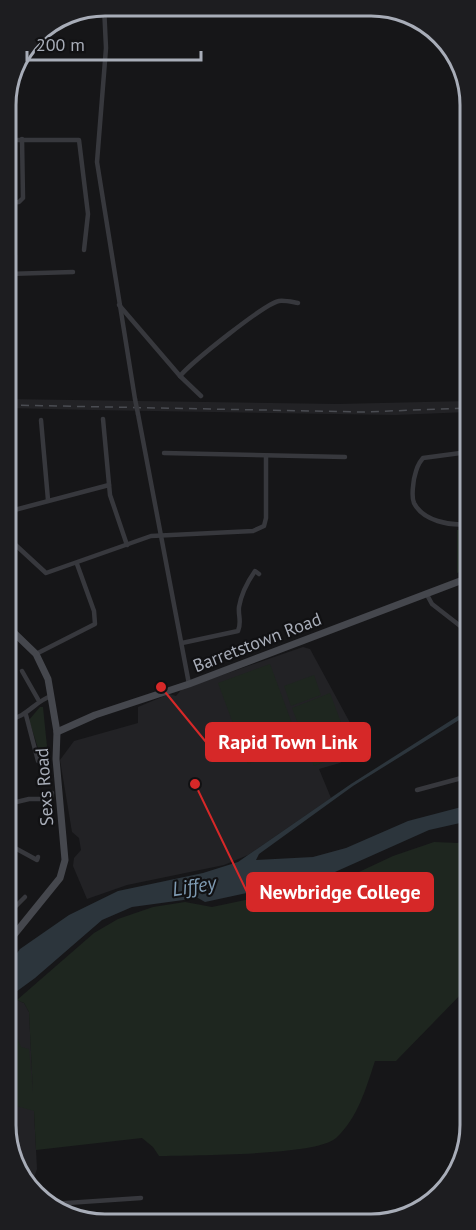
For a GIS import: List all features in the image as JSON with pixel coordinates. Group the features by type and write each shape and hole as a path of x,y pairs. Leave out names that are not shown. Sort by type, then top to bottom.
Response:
{"street":[{"path":"104,16 106,48 97,162 135,399 189,684"},
{"path":"17,139 79,140 88,213 84,250"},
{"path":"17,202 23,198 22,139"},
{"path":"17,274 73,272"},
{"path":"180,375 208,348 277,301 298,303"},
{"path":"119,304 201,396"},
{"path":"104,419 109,485 114,512 127,544"},
{"path":"41,420 48,500"},
{"path":"164,453 345,457"},
{"path":"460,453 423,458 417,467 412,492 417,506 436,520 460,525"},
{"path":"17,546 43,572 53,572 127,544 162,534 253,531 264,526 266,456"},
{"path":"17,509 109,485"},
{"path":"36,654 95,624 94,611 77,564"},
{"path":"182,643 238,631 241,623 238,609 243,595 255,571 259,574"},
{"name":"Barretstown Road","path":"57,732 95,715 189,684 460,581"},
{"path":"426,593 432,604 459,625"},
{"name":"Sexs Road","path":"16,635 36,654 48,679 57,732 56,759 65,860 60,878 16,931"},
{"path":"22,671 39,701"},
{"path":"16,718 26,715 39,701 51,696"},
{"path":"26,715 38,761"},
{"path":"417,790 459,779"},
{"path":"16,802 29,799 50,802 52,793"},
{"path":"16,847 26,855 37,860 38,857"},
{"path":"16,907 23,901"},
{"path":"64,1203 141,1198"}],"shaded area":[{"path":"17,399 338,404 460,401 460,412 395,415 17,408"},
{"path":"457,530 460,530 460,572 457,573"},
{"path":"303,647 310,649 361,743 361,749 340,763 319,769 331,798 248,855 224,865 127,885 87,899 73,866 74,858 81,850 79,838 72,832 60,760 74,741 138,723 138,707 169,694 176,696 182,689"},
{"path":"270,664 300,745 248,764 218,683"},
{"path":"314,675 321,695 291,706 284,686"},
{"path":"330,693 352,752 314,766 292,708"},
{"path":"40,707 43,707 49,766 44,767 29,720"},
{"path":"434,842 458,843 459,996 396,1061 375,1061 356,1112 336,1138 324,1144 305,1148 224,1155 159,1156 153,1147 142,1138 36,1150 34,1111 16,1106 16,1035 21,1047 29,1049 33,1094 29,1012 24,1003 17,1000 94,933 118,919 153,907 185,902 212,907 344,879 393,856"},
{"path":"16,1001 24,1003 29,1012 37,1169 34,1178 23,1159 17,1136"}],"water":[{"name":"Liffey","path":"459,715 459,720 353,786 259,854 256,860 313,857 346,848 408,821 459,808 459,823 429,830 326,876 205,902 198,898 132,907 102,920 16,992 16,954 20,949 69,915 118,891 203,873 238,862 351,784"}],"railway":[{"path":"17,405 363,412 460,408"}],"place":[{"name":"Rapid Town Link","path":"161,687"},
{"name":"Newbridge College","path":"195,784"}]}
